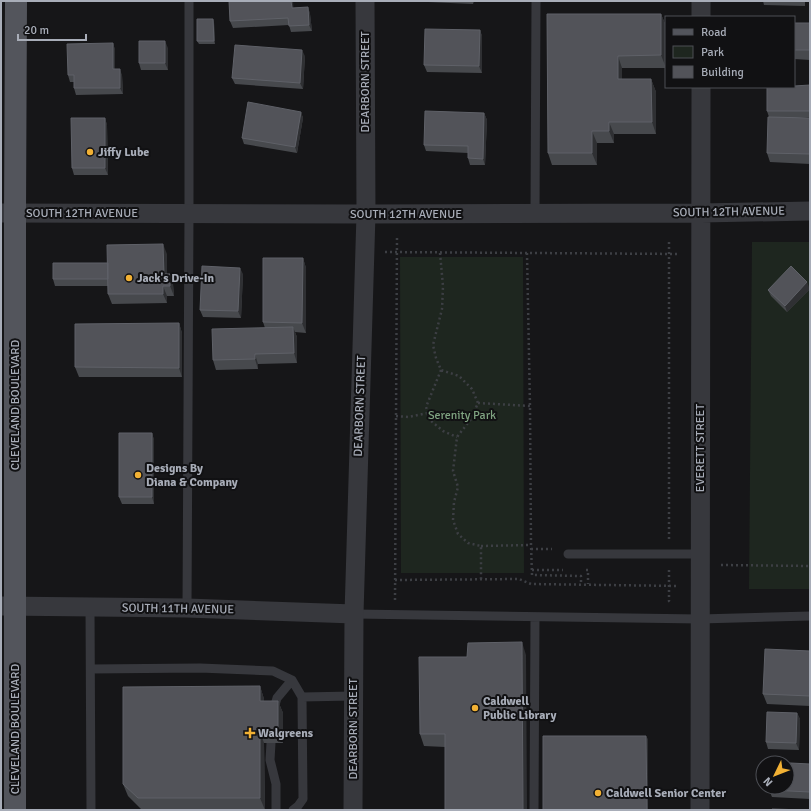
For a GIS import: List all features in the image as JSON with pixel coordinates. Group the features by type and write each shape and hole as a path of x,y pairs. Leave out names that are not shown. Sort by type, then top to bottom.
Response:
{"main road":[{"name":"CLEVELAND BOULEVARD","path":"15,810 8,606 11,440 8,213 16,1"}],"street":[{"name":"DEARBORN STREET","path":"352,810 354,614 366,214 365,1"},
{"path":"701,1 701,16"},
{"name":"EVERETT STREET","path":"700,810 701,88"},
{"name":"SOUTH 12TH AVENUE","path":"8,213 366,214 810,211"},
{"name":"SOUTH 11TH AVENUE","path":"8,606 187,608 354,614"}],"lane":[{"path":"187,608 189,1"},
{"path":"535,213 536,1"},
{"path":"568,554 669,554 700,559"},
{"path":"90,607 91,810"},
{"path":"354,614 700,619 810,616"},
{"path":"534,810 535,617"},
{"path":"91,669 200,668 273,671 292,680 302,697 303,799 293,810"},
{"path":"272,713 277,698 292,680"},
{"path":"302,697 353,696"},
{"path":"271,743 270,760 276,784 276,810"}],"path":[{"path":"395,614 397,238"},
{"path":"670,240 669,601 674,604 674,618"},
{"path":"384,252 685,254"},
{"path":"440,253 443,286 442,309 433,345 441,370 426,406 431,420 443,431 457,437"},
{"path":"527,253 532,575 581,576 580,585"},
{"path":"441,370 459,376 472,389 478,403 471,419 457,437 453,471 458,487 454,502 453,520 458,534 468,543 481,546 553,549"},
{"path":"478,403 530,406"},
{"path":"396,416 408,417 428,412"},
{"path":"481,546 481,579"},
{"path":"700,559 748,566 810,566"},
{"path":"532,570 567,570"},
{"path":"581,570 588,570 588,584"},
{"path":"395,580 519,579 531,584 683,586"}],"green space":[{"path":"752,242 810,242 810,589 749,589"},
{"name":"Serenity Park","path":"400,257 523,257 524,573 401,573"}],"building":[{"path":"229,1 291,1 292,8 308,7 309,25 289,26 288,18 230,21"},
{"path":"547,14 661,14 661,55 618,56 618,79 651,79 652,122 609,122 609,131 592,131 592,153 548,153"},
{"path":"197,19 213,19 214,41 197,41"},
{"path":"795,23 810,23 810,50 795,50"},
{"path":"425,29 480,30 479,66 424,65"},
{"path":"139,41 165,41 165,63 139,63"},
{"path":"113,43 113,69 120,69 120,88 74,88 74,75 68,75 67,44"},
{"path":"235,45 302,50 300,83 232,78"},
{"path":"810,85 810,111 767,111 767,88 795,88 795,86"},
{"path":"248,102 301,112 295,147 242,138"},
{"path":"425,111 484,113 483,159 468,158 468,146 424,145"},
{"path":"768,117 810,118 810,154 767,153"},
{"path":"71,118 105,118 105,168 72,168"},
{"path":"163,244 164,274 170,274 170,286 163,286 163,294 108,294 107,245"},
{"path":"263,258 303,258 302,323 263,322"},
{"path":"53,263 108,263 108,279 53,279"},
{"path":"202,266 240,268 238,311 200,310"},
{"path":"791,266 807,282 785,306 768,290"},
{"path":"179,323 179,368 75,367 75,324"},
{"path":"293,327 294,353 255,354 255,359 213,360 212,329"},
{"path":"119,433 152,433 152,497 119,497"},
{"name":"Caldwell Public Library","path":"522,642 523,810 445,810 445,734 420,734 419,657 467,657 468,643"},
{"path":"765,649 810,651 810,696 763,694"},
{"name":"Walgreens","path":"260,686 260,701 278,701 278,730 260,731 260,798 138,798 123,784 123,687"},
{"path":"767,712 797,713 796,743 766,742"},
{"name":"Caldwell Senior Center","path":"543,736 646,736 647,810 543,810"},
{"path":"795,763 810,764 810,792 795,791"},
{"path":"772,809 806,810 772,810"}],"place":[{"name":"Jiffy Lube","path":"90,152"},
{"name":"Jack's Drive-In","path":"129,278"},
{"name":"Designs By Diana & Company","path":"138,475"},
{"name":"Caldwell Public Library","path":"475,708"},
{"name":"Walgreens","path":"250,733"},
{"name":"Caldwell Senior Center","path":"598,793"}]}
